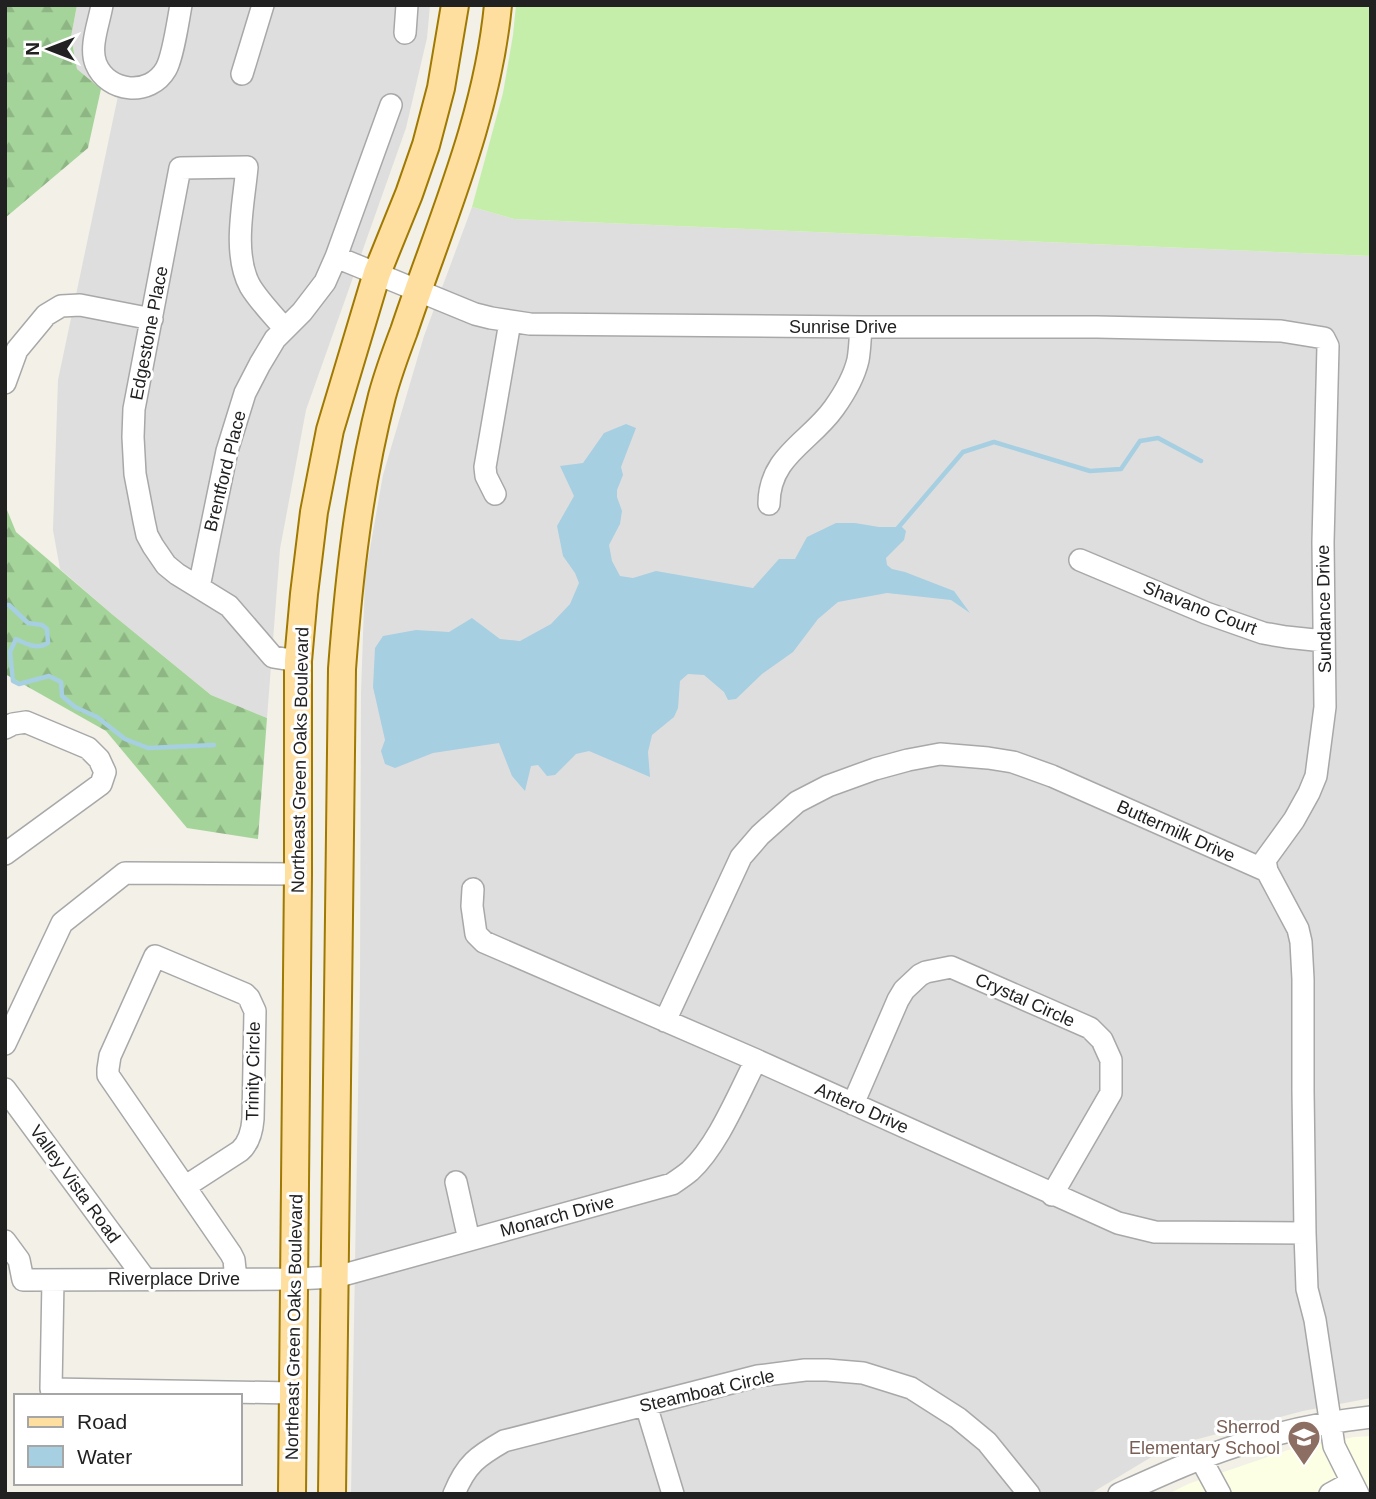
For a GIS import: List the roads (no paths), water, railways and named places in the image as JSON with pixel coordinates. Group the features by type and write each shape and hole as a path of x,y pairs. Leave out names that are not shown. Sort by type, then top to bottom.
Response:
{"main road":[{"name":"Northeast Green Oaks Boulevard","path":"292,1494 298,661 304,594 314,512 330,430 377,273 426,145 443,79 455,5"},
{"path":"332,1494 342,669 349,577 382,395 478,115 490,61 498,5"}],"street":[{"path":"102,5 93,51 95,64 102,75 112,83 124,88 136,88 149,85 160,78 167,67 181,5"},
{"path":"242,74 263,5"},
{"path":"405,33 407,5"},
{"name":"Brentford Place","path":"199,587 227,451 239,409 260,363 275,339 302,312 325,282 391,106"},
{"name":"Edgestone Place","path":"285,328 250,286 243,264 241,236 247,167 180,168 133,417 134,456 147,535 166,565 229,606 273,657 298,661"},
{"path":"336,257 377,273"},
{"name":"Sunrise Drive","path":"377,273 475,314 510,322 550,325 1097,327 1282,331 1319,336"},
{"path":"5,383 17,350 46,315 61,306 80,305 152,319"},
{"path":"495,494 486,476 485,467 510,322"},
{"path":"769,504 769,491 777,469 832,411 846,389 857,362 861,327"},
{"name":"Sundance Drive","path":"1267,871 1265,860 1294,820 1316,776 1325,707 1323,542 1328,346 1324,338 1319,336"},
{"name":"Shavano Court","path":"1080,560 1206,613 1263,633 1324,641"},
{"path":"5,728 26,722 88,748 103,765 105,772 101,784 5,854"},
{"name":"Buttermilk Drive","path":"665,1021 741,857 760,835 797,803 828,786 908,760 940,754 1013,762 1052,776 1267,871"},
{"path":"1267,871 1298,929 1301,942 1307,1290 1315,1320 1334,1446 1355,1488 1330,1494"},
{"path":"5,1044 62,923 125,873 298,874"},
{"name":"Antero Drive","path":"473,889 472,906 476,934 484,942 1118,1223 1155,1232 1305,1233"},
{"name":"Trinity Circle","path":"186,1186 240,1151 251,1133 255,1011 245,995 155,956 110,1056 108,1075 232,1254 236,1279"},
{"name":"Crystal Circle","path":"853,1104 898,1000 904,990 926,972 951,967 1090,1028 1102,1040 1111,1060 1111,1093 1052,1195"},
{"name":"Monarch Drive","path":"295,1279 336,1277 672,1184 691,1169 711,1144 755,1060"},
{"name":"Valley Vista Road","path":"5,1089 145,1279"},
{"path":"456,1182 469,1240"},
{"name":"Riverplace Drive","path":"5,1241 19,1259 14,1280 295,1279"},
{"path":"53,1280 51,1389 293,1392"},
{"name":"Steamboat Circle","path":"454,1494 461,1478 478,1456 504,1441 758,1376 805,1370 863,1373 911,1388 958,1418 987,1442 1029,1494"},
{"path":"646,1405 673,1494"},
{"path":"1119,1494 1160,1486 1200,1459 1240,1444 1330,1422 1371,1417"},
{"path":"1200,1459 1220,1494"}],"water":[{"path":"626,424 636,428 621,467 623,475 617,490 622,511 620,524 609,545 612,561 620,576 633,578 656,571 753,588 779,559 795,559 807,537 836,523 902,527 906,531 904,540 886,558 887,565 954,591 970,613 951,600 887,593 838,602 818,619 793,652 762,674 736,699 728,700 724,692 704,675 688,674 680,681 678,708 674,717 652,735 648,752 650,777 589,751 576,754 555,775 547,776 538,765 531,766 525,791 512,776 499,743 433,753 395,768 385,764 381,751 385,740 373,687 375,648 383,636 416,630 449,632 472,618 500,639 520,641 551,624 570,604 579,583 563,556 557,526 574,496 560,466 583,463 604,433"}],"waterway":[{"path":"897,529 963,452 994,442 1090,471 1121,469 1140,441 1158,438 1201,461"},
{"path":"5,605 9,605 28,623 42,625 47,629 48,643 44,645 32,646 16,639 10,652 13,681 19,684 49,676 61,682 62,696 75,707 97,717 125,739 148,748 214,745"}],"place":[{"name":"Sherrod Elementary School","path":"1304,1467"}]}
